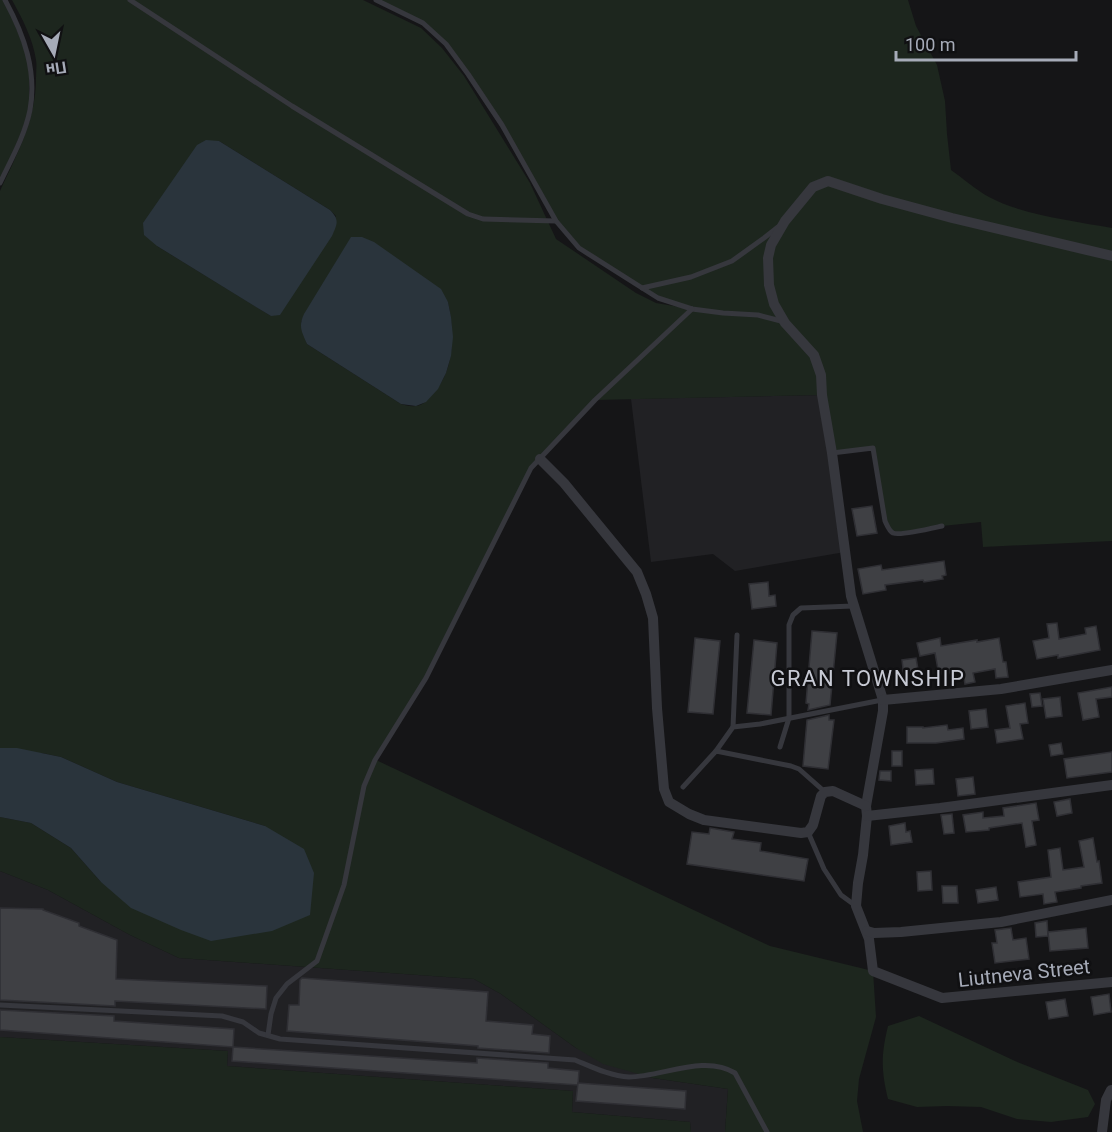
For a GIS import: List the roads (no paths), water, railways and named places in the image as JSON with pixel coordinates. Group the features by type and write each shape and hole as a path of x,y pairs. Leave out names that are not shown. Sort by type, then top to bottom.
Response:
{"street":[{"path":"1112,256 952,218 882,199 828,181 813,187 785,220 771,245 767,270 774,304 785,323 814,355 821,375 853,606 883,700 866,811 856,906 867,931 901,932 1001,922 1112,900"},
{"path":"540,459 564,483 637,572 653,618 664,789 669,802 689,814 704,820 801,833 808,832 813,825 820,796 825,792 833,791 866,811 940,808 1108,785"},
{"path":"883,700 1001,688 1112,670"},
{"name":"Liutneva Street","path":"867,931 873,971 942,998 1112,982"},
{"path":"1102,1132 1106,1100 1112,1090"}],"lane":[{"path":"0,183 17,147 29,113 32,94 32,77 26,48 15,18 5,0"},
{"path":"130,0 292,106 468,214 483,219 556,221"},
{"path":"376,0 423,23 446,44 502,125 556,221 579,248 658,298 692,309 758,315 775,318 785,323"},
{"path":"642,288 691,277 732,261 765,238 785,220"},
{"path":"268,1035 276,998 286,984 317,961 344,885 364,786 375,760 426,678 531,468 595,400 692,309"},
{"path":"832,453 873,448 885,521 893,533 900,534 942,526"},
{"path":"780,747 789,718 789,625 793,615 801,608 853,606"},
{"path":"683,787 716,751 734,727 737,635"},
{"path":"734,727 883,700"},
{"path":"716,751 799,769 825,792"},
{"path":"808,832 824,869 841,895 856,906"},
{"path":"0,1005 222,1016 243,1022 259,1032 280,1039 575,1060 612,1075 628,1077 715,1065 735,1073 767,1132"}],"district":[{"name":"GRAN TOWNSHIP","path":"868,678"}]}
